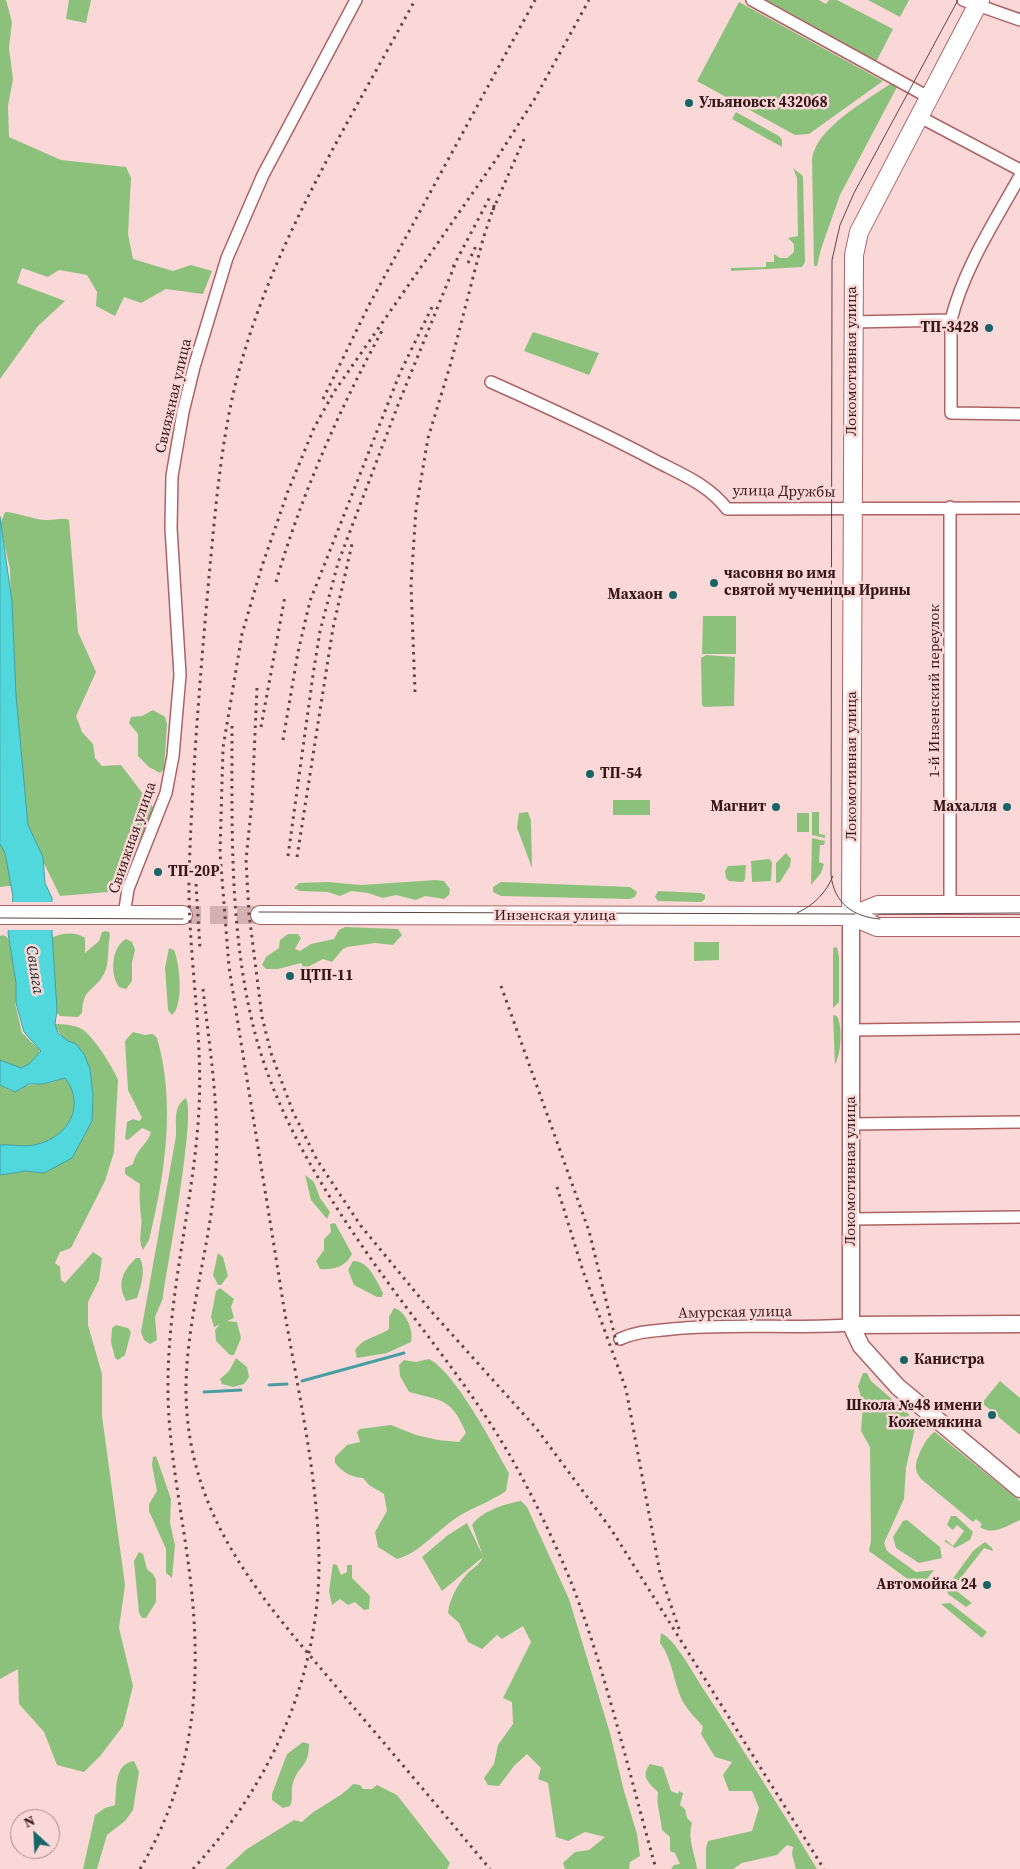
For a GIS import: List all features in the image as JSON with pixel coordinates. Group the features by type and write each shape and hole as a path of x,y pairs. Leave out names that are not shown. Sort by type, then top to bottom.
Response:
{"main road":[{"name":"Локомотивная улица","path":"973,2 930,98 859,232 854,255 852,322 850,1124 852,1325 861,1346 898,1387 1020,1489"},
{"name":"Инзенская улица","path":"851,916 878,905 1020,905"},
{"path":"0,915 183,915"},
{"name":"Инзенская улица","path":"260,915 851,916 878,927 1020,927"},
{"path":"852,1325 1020,1324"}],"street":[{"name":"Свияжная улица","path":"124,915 128,890 166,793 173,756 180,675 171,528 172,476 183,412 194,367 226,258 263,175 356,0"},
{"path":"752,0 930,98"},
{"path":"973,2 1020,20"},
{"path":"920,117 1020,170"},
{"path":"1020,176 978,250 956,299 951,320 951,413 1020,414"},
{"path":"852,322 951,320"},
{"name":"улица Дружбы","path":"491,382 597,429 717,495 727,508 1020,508"},
{"name":"1-й Инзенский переулок","path":"950,507 950,905"},
{"path":"851,1030 1020,1028"},
{"path":"850,1124 1020,1122"},
{"path":"851,1219 1020,1217"},
{"name":"Амурская улица","path":"620,1339 648,1330 709,1326 823,1327 852,1325"}],"green space":[{"path":"0,0 6,0 12,22 9,48 13,79 8,106 9,137 61,160 126,167 131,178 128,234 133,259 173,271 191,265 212,271 203,294 166,289 141,303 124,297 115,316 96,306 97,292 87,275 59,270 48,277 22,268 17,283 65,301 38,326 0,379"},
{"path":"69,0 91,0 86,23 66,19"},
{"path":"766,0 819,0 826,4 829,0 837,0 893,29 875,64 765,2"},
{"path":"868,0 909,0 900,17"},
{"path":"739,2 883,81 809,134 795,135 697,81"},
{"path":"890,84 897,87 840,195 817,266 814,266 812,159 816,148 822,137 832,126"},
{"path":"736,112 779,136 782,140 782,147 732,119"},
{"path":"793,168 803,176 805,262 802,267 731,271 731,268 766,267 766,262 774,262 774,254 780,258 787,258 794,252 794,244 788,238 798,236 797,178"},
{"path":"533,332 599,353 589,375 524,351"},
{"path":"5,512 48,520 69,520 78,632 96,672 76,716 82,732 93,744 95,758 102,766 121,765 153,807 144,833 108,892 60,896 27,829 12,670 10,569 0,524"},
{"path":"703,616 736,616 736,654 702,654"},
{"path":"706,655 735,657 734,706 704,707 702,705 701,658"},
{"path":"153,710 165,717 167,724 164,769 160,773 149,767 138,756 138,734 129,723 131,717 142,716"},
{"path":"613,800 650,800 650,815 613,815"},
{"path":"0,804 17,885 0,887"},
{"path":"528,812 531,821 532,868 517,828 519,813"},
{"path":"812,812 819,812 819,834 825,835 825,838 812,835"},
{"path":"797,813 809,813 809,832 797,832"},
{"path":"812,838 825,841 824,845 820,845 819,862 824,864 821,873 811,885"},
{"path":"786,853 791,859 790,866 780,882 776,883 776,863"},
{"path":"769,859 772,862 771,881 752,882 751,861"},
{"path":"746,865 743,882 729,881 726,878 725,871 728,866"},
{"path":"444,881 450,889 449,895 444,899 425,896 416,900 396,895 383,898 368,893 351,891 340,896 328,892 300,891 294,888 299,883 328,882 361,885"},
{"path":"501,882 630,887 637,892 635,897 630,899 501,896 493,892 493,887"},
{"path":"658,891 701,893 705,895 705,899 701,902 658,901 655,897"},
{"path":"345,927 398,929 402,935 393,945 375,943 347,947 332,962 323,959 304,969 301,963 278,969 266,969 262,965 266,957 279,948 280,940 288,934 298,934 301,938 295,949 300,951 311,944 334,939 339,930"},
{"path":"102,932 109,932 110,935 107,965 104,974 84,998 82,1013 78,1017 60,1016 56,1012 51,938 59,935 77,934 85,938 85,953 99,941"},
{"path":"0,936 7,937 11,944 19,998 15,1003 22,1033 40,1050 25,1070 0,1063"},
{"path":"126,939 132,942 135,950 132,962 132,981 126,989 119,987 116,982 113,961 117,948"},
{"path":"694,942 719,942 719,960 694,961"},
{"path":"837,947 839,957 839,1002 833,1008 833,948"},
{"path":"169,948 174,950 176,956 180,984 178,1003 172,1015 168,1010 165,968"},
{"path":"833,1015 837,1016 841,1034 839,1054 835,1065"},
{"path":"55,1024 82,1029 92,1038 102,1052 118,1080 114,1152 105,1181 71,1248 60,1252 55,1263 60,1267 61,1280 65,1283 93,1252 102,1258 99,1280 88,1302 88,1325 102,1374 102,1416 125,1585 119,1628 133,1686 123,1726 101,1755 84,1772 57,1765 44,1732 19,1704 18,1669 0,1679 0,1175 26,1171 44,1173 92,1121 93,1095 90,1069 76,1045 63,1037"},
{"path":"133,1032 145,1035 153,1034 157,1038 166,1088 167,1113 164,1165 149,1240 143,1250 140,1241 140,1184 125,1174 125,1168 133,1164 151,1132 142,1128 128,1140 125,1139 127,1122 133,1119 139,1121 142,1118 128,1090 125,1041"},
{"path":"61,1078 66,1078 75,1098 72,1118 59,1134 50,1140 34,1145 0,1145 0,1085 11,1091 20,1090 23,1086 54,1082"},
{"path":"186,1098 188,1111 187,1133 180,1194 163,1298 155,1317 157,1340 150,1344 144,1340 141,1332 176,1136 177,1111"},
{"path":"305,1175 314,1182 320,1198 330,1212 327,1219 311,1200"},
{"path":"335,1223 352,1254 339,1267 320,1269 316,1261 324,1250 324,1239 331,1232 330,1224"},
{"path":"218,1253 223,1257 228,1276 221,1285 218,1285 213,1275"},
{"path":"136,1258 140,1258 143,1268 141,1283 137,1298 126,1301 123,1295 122,1278 127,1268"},
{"path":"353,1261 363,1264 368,1268 383,1293 382,1297 377,1297 354,1285 348,1270"},
{"path":"220,1288 234,1299 231,1307 234,1318 214,1327 211,1317 216,1291"},
{"path":"394,1308 402,1313 408,1322 412,1338 411,1342 387,1353 357,1358 355,1350 363,1342 389,1329 389,1317"},
{"path":"227,1321 237,1322 241,1338 234,1355 230,1355 216,1341 215,1330 219,1325"},
{"path":"116,1325 128,1328 131,1332 125,1355 118,1360 115,1358 111,1342 112,1328"},
{"path":"236,1358 247,1367 249,1377 244,1384 233,1387 222,1384 220,1379 229,1371"},
{"path":"429,1359 440,1367 462,1394 484,1428 509,1473 506,1491 464,1513 414,1551 397,1559 378,1547 375,1532 387,1511 384,1494 369,1485 363,1478 344,1471 335,1463 335,1457 347,1445 360,1442 357,1432 360,1429 391,1425 416,1435 459,1442 466,1433 456,1413 445,1403 409,1392 400,1376 399,1365 404,1360 416,1362"},
{"path":"863,1373 867,1373 871,1381 908,1413 915,1428 906,1468 904,1499 884,1543 887,1551 916,1572 934,1570 920,1588 869,1551 871,1541 870,1447 861,1431 863,1404 858,1386"},
{"path":"1000,1381 1020,1398 1020,1435 982,1403"},
{"path":"935,1432 1020,1501 1020,1520 1000,1529 985,1530 980,1527 982,1524 976,1519 973,1522 921,1479 916,1469 917,1459 925,1442"},
{"path":"156,1456 171,1499 170,1523 175,1545 172,1578 166,1573 166,1549 149,1511 149,1504 157,1491 152,1465 153,1457"},
{"path":"521,1501 527,1507 569,1599 610,1733 637,1834 640,1856 630,1862 629,1869 565,1869 563,1863 575,1852 589,1850 605,1837 585,1832 568,1841 556,1837 548,1783 538,1779 541,1768 527,1754 514,1766 499,1786 488,1785 484,1778 494,1764 498,1745 513,1724 512,1702 503,1698 531,1642 523,1626 502,1639 497,1635 482,1649 468,1642 459,1623 448,1613 452,1598 460,1583 483,1557 442,1591 422,1557 448,1535 467,1523 483,1556 472,1525 481,1516 494,1509"},
{"path":"951,1516 956,1516 973,1532 970,1540 955,1548 944,1541 946,1540 953,1546 964,1531 957,1525 953,1530 947,1525"},
{"path":"907,1520 940,1547 942,1558 919,1563 896,1548 893,1537 903,1521"},
{"path":"985,1542 993,1551 984,1548 953,1588 972,1603 966,1607 948,1594 946,1588 973,1551"},
{"path":"139,1552 143,1554 147,1569 156,1580 156,1602 146,1618 142,1618 139,1613 134,1561"},
{"path":"333,1564 337,1565 341,1575 347,1572 347,1565 352,1565 352,1578 370,1596 369,1609 364,1610 355,1602 348,1605 340,1599 332,1605 329,1591"},
{"path":"950,1603 987,1632 982,1638 941,1604"},
{"path":"661,1633 673,1643 684,1658 817,1869 796,1869 792,1854 793,1847 787,1845 777,1855 742,1863 733,1869 706,1869 708,1841 752,1831 759,1808 752,1791 729,1791 723,1775 732,1762 715,1757 701,1734 703,1727 683,1702 668,1657 660,1643"},
{"path":"303,1742 309,1744 309,1752 295,1777 290,1806 283,1808 272,1800 272,1794 287,1754"},
{"path":"134,1761 139,1772 133,1810 125,1821 107,1835 97,1869 83,1869 95,1815 105,1808 115,1805 119,1772 127,1763"},
{"path":"650,1764 663,1767 671,1791 678,1794 679,1791 683,1793 680,1805 685,1809 687,1818 692,1823 690,1835 697,1869 671,1869 674,1865 680,1864 675,1853 670,1851 670,1837 662,1830 658,1792 647,1780 646,1773"},
{"path":"353,1784 360,1785 363,1789 372,1789 377,1785 397,1795 450,1863 447,1869 225,1869 247,1849 294,1820 302,1822"}],"water":[{"name":"Свияга","path":"0,517 12,602 16,695 28,825 43,857 45,883 52,898 52,932 57,1010 55,1024 58,1033 68,1041 76,1044 84,1054 90,1069 93,1095 92,1121 72,1158 44,1173 26,1171 0,1175 0,1145 28,1146 49,1140 66,1127 74,1109 74,1099 71,1088 65,1078 43,1084 29,1084 15,1092 0,1085 0,1060 21,1068 29,1064 41,1051 24,1032 16,1003 16,983 8,933 13,897 5,853 0,844"}],"pier":[{"path":"10,902 54,902 54,930 6,930"}],"waterway":[{"path":"302,1381 404,1353"},
{"path":"269,1385 287,1384"},
{"path":"204,1392 241,1390"}],"tunnel":[{"path":"183,915 260,915"}],"tram line":[{"path":"880,919 861,915 846,907 836,893 831,875 832,260 840,225 854,193 958,0"},
{"path":"797,913 819,898 833,876"},
{"path":"259,912 855,914"},
{"path":"873,914 1020,913"},
{"path":"0,918 183,919"}],"railway":[{"path":"140,1869 159,1832 174,1795 185,1757 195,1681 193,1602 172,1448 168,1380 169,1346 192,1177 199,1109 199,1051 189,906 189,877 200,690 217,493 225,436 236,380 244,353 278,261 320,172 415,0"},
{"path":"323,399 369,305 535,0"},
{"path":"193,1869 245,1803 266,1767 284,1729 299,1690 310,1650 319,1566 316,1502 312,1469 229,967 220,853 223,748 242,634 262,566 288,491 314,428 334,392 497,158 534,100 589,0"},
{"path":"493,210 524,139"},
{"path":"453,267 491,195"},
{"path":"415,692 411,585 416,509 428,438 450,366 483,239 495,203"},
{"path":"468,263 476,246"},
{"path":"288,856 320,631 338,563 398,405 456,262"},
{"path":"283,740 298,652 310,601 400,373 432,307"},
{"path":"276,582 297,516 323,452 351,390 383,329"},
{"path":"297,857 333,628 352,544"},
{"path":"261,727 285,596"},
{"path":"257,688 252,801 246,860 249,914 262,1017 271,1053 293,1112 317,1160 361,1226 431,1311 536,1428 611,1529 824,1869"},
{"path":"232,726 232,843 237,921 247,999 264,1064 285,1116 325,1190 376,1266 480,1408 517,1468 540,1512 573,1587 597,1656 656,1869"},
{"path":"196,884 200,949"},
{"path":"501,986 589,1231 617,1345"},
{"path":"203,989 214,1085 217,1133 212,1207 187,1360 186,1386 189,1435 200,1479 216,1520 237,1559 262,1596 290,1632 490,1869"},
{"path":"557,1187 583,1271 626,1389 660,1573 679,1629"}],"place":[{"name":"Ульяновск 432068","path":"689,103"},
{"name":"ТП-3428","path":"989,328"},
{"name":"часовня во имя святой мученицы Ирины","path":"714,583"},
{"name":"Махаон","path":"673,595"},
{"name":"ТП-54","path":"590,774"},
{"name":"Магнит","path":"776,807"},
{"name":"Махалля","path":"1007,807"},
{"name":"ТП-20Р","path":"158,872"},
{"name":"ЦТП-11","path":"290,976"},
{"name":"Канистра","path":"904,1360"},
{"name":"Школа №48 имени Кожемякина","path":"992,1415"},
{"name":"Автомойка 24","path":"987,1585"}]}
